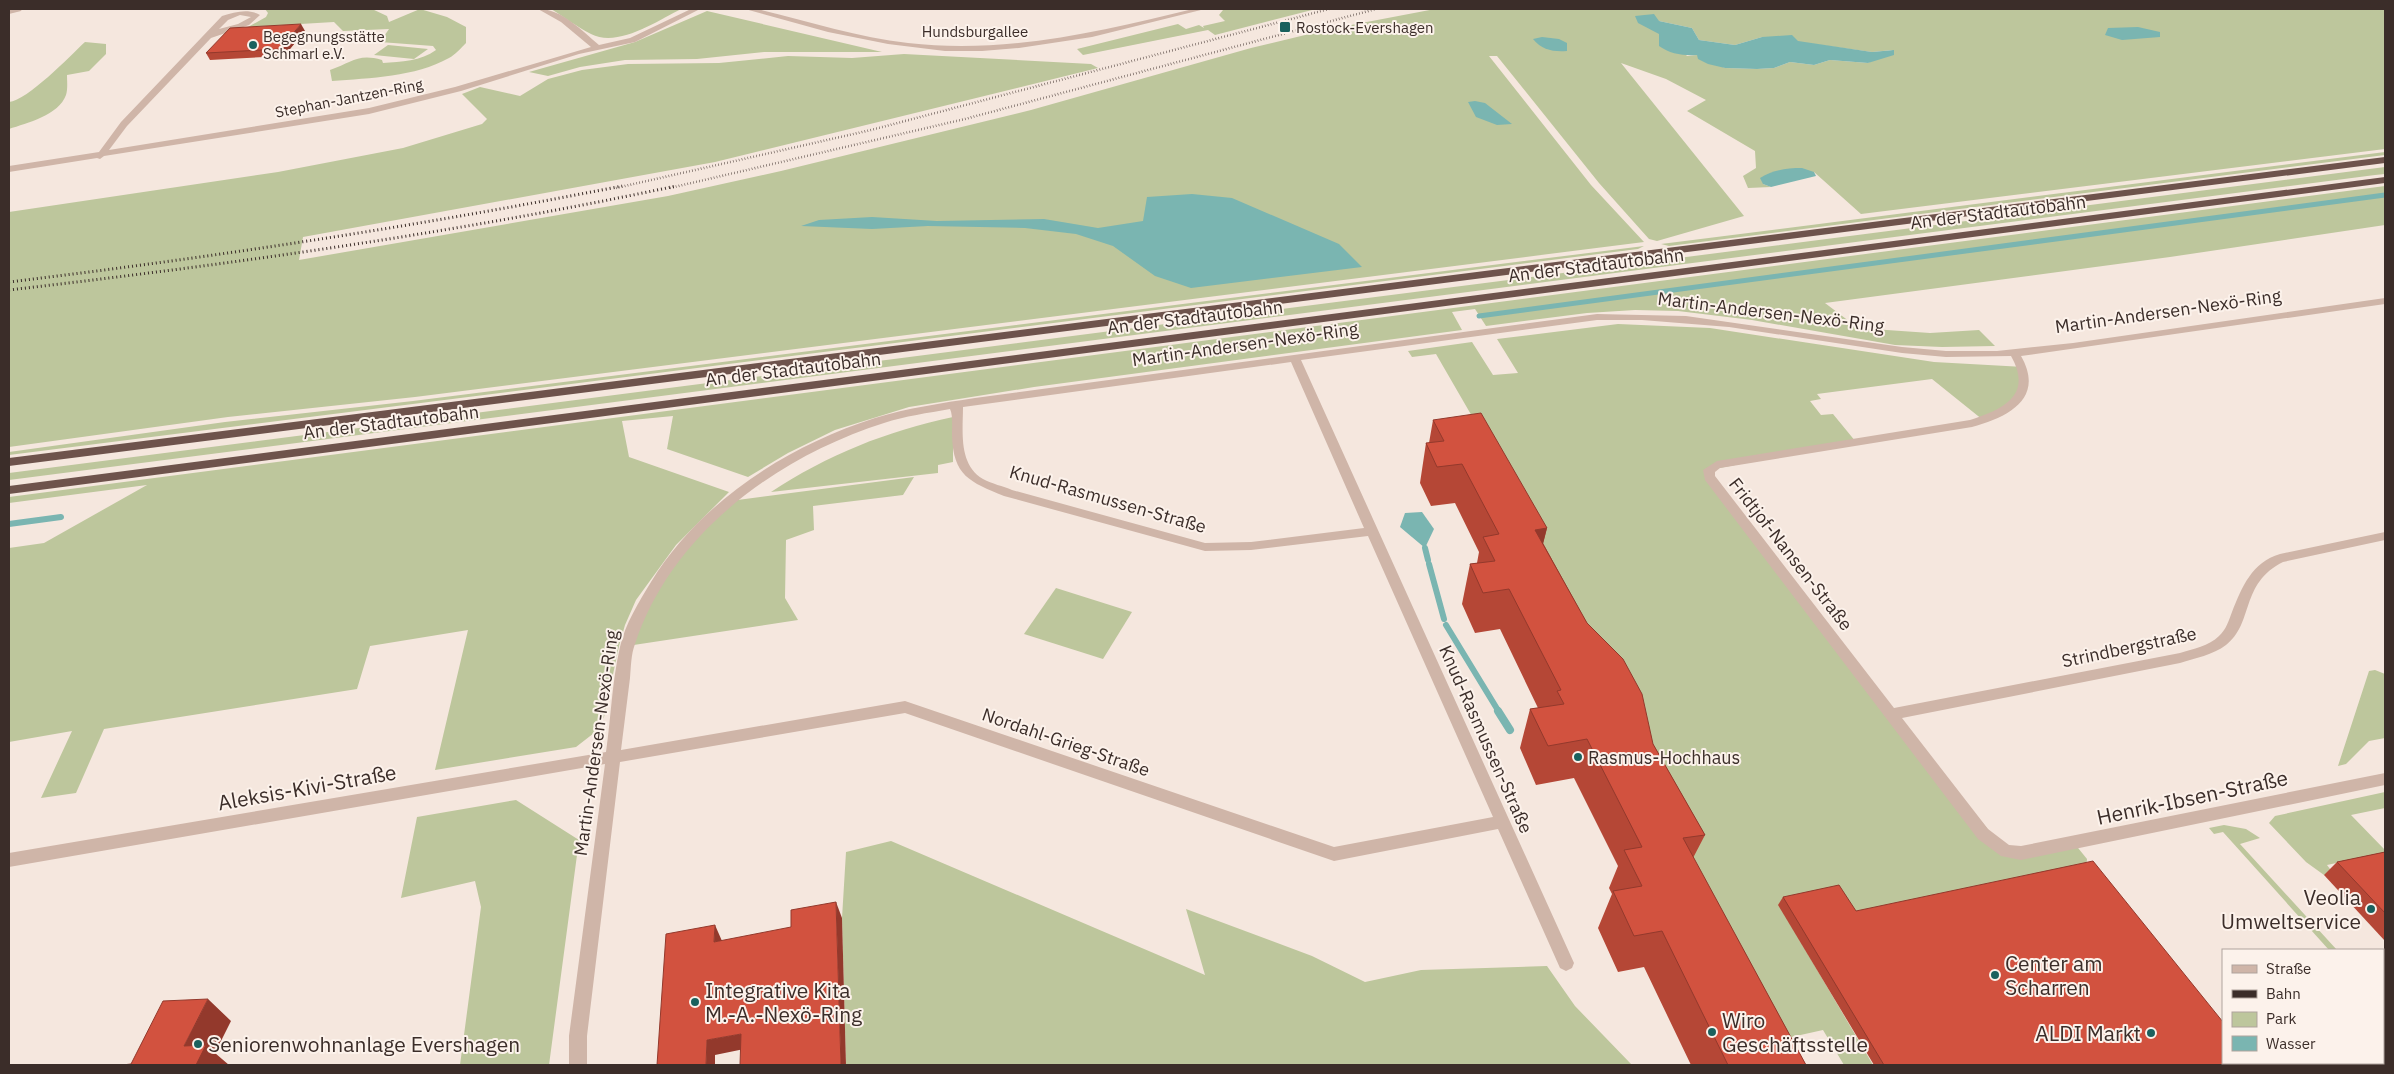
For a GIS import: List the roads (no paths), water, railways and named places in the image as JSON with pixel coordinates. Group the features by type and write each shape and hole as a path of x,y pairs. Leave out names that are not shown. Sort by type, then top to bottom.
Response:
{"highway":[{"name":"An der Stadtautobahn","path":"9,462 2385,160"},
{"name":"An der Stadtautobahn","path":"9,490 2385,180"}],"street":[{"path":"542,9 564,20 598,48"},
{"name":"Stephan-Jantzen-Ring","path":"9,169 100,156 369,111 449,92 544,61 632,40 696,9"},
{"name":"Hundsburgallee","path":"749,9 886,42 963,48 1013,47 1061,41 1201,9"},
{"path":"100,156 124,124 208,36 230,16 244,12 256,15 246,23 219,30 208,36"},
{"name":"Martin-Andersen-Nexö-Ring","path":"578,1065 578,1036 612,758 627,646 635,621 660,576 680,550 706,523 748,488 794,458 836,437 912,412 957,404 1574,320 1648,316 1712,320 1918,351 1956,354 2014,353 2385,301"},
{"name":"Fridtjof-Nansen-Straße","path":"2006,851 1983,834 1709,477 1709,470 1717,465 1972,423 1992,417 2011,405 2025,384 2024,367 2014,353"},
{"name":"Knud-Rasmussen-Straße","path":"1294,357 1566,963"},
{"name":"Knud-Rasmussen-Straße","path":"957,404 958,450 964,467 978,481 1008,492 1204,547 1251,546 1372,531"},
{"name":"Strindbergstraße","path":"1892,714 2180,658 2207,650 2225,638 2232,628 2254,576 2265,565 2300,554 2385,536"},
{"name":"Nordahl-Grieg-Straße","path":"612,758 905,706 1334,854 1502,822"},
{"name":"Aleksis-Kivi-Straße","path":"9,860 612,758"},
{"name":"Henrik-Ibsen-Straße","path":"2006,851 2027,852 2385,779"}],"water":[{"path":"1654,14 1659,21 1692,28 1699,40 1735,45 1762,37 1792,35 1798,41 1872,52 1894,50 1894,55 1868,63 1830,60 1814,65 1790,62 1774,68 1725,68 1708,64 1698,59 1697,55 1677,54 1659,46 1659,34 1638,23 1635,16"},
{"path":"2138,27 2160,32 2160,37 2122,40 2105,35 2108,28"},
{"path":"1542,37 1559,39 1567,43 1567,51 1548,50 1540,46 1533,39"},
{"path":"1468,102 1485,103 1512,124 1497,125 1476,117"},
{"path":"1802,168 1814,172 1816,176 1771,187 1763,184 1760,178 1780,170"},
{"path":"1192,194 1232,198 1339,244 1362,267 1191,288 1155,276 1113,246 1076,234 1025,228 928,226 872,229 801,226 819,220 872,217 937,221 1044,219 1098,228 1143,221 1147,197"},
{"path":"1422,512 1434,529 1425,548 1400,527 1405,513"}],"waterway":[{"path":"1479,316 2385,195"},
{"path":"9,524 61,517"},
{"path":"1425,548 1428,560"},
{"path":"1429,564 1444,619"},
{"path":"1446,625 1499,712"},
{"path":"1498,711 1510,730"}],"railway":[{"path":"616,188 871,130 1329,9"},
{"path":"670,188 965,119 1376,9"},
{"path":"9,282 317,240 546,201 622,186"},
{"path":"9,290 344,246 427,233 676,186"}],"place":[{"name":"Rostock-Evershagen","path":"1285,27"},
{"name":"Begegnungsstätte Schmarl e.V.","path":"253,45"},
{"name":"Rasmus-Hochhaus","path":"1578,757"},
{"name":"Veolia Umweltservice","path":"2371,909"},
{"name":"Center am Scharren","path":"1995,975"},
{"name":"Integrative Kita M.-A.-Nexö-Ring","path":"695,1002"},
{"name":"Wiro Geschäftsstelle","path":"1712,1032"},
{"name":"ALDI Markt","path":"2151,1033"},
{"name":"Seniorenwohnanlage Evershagen","path":"198,1044"}]}
